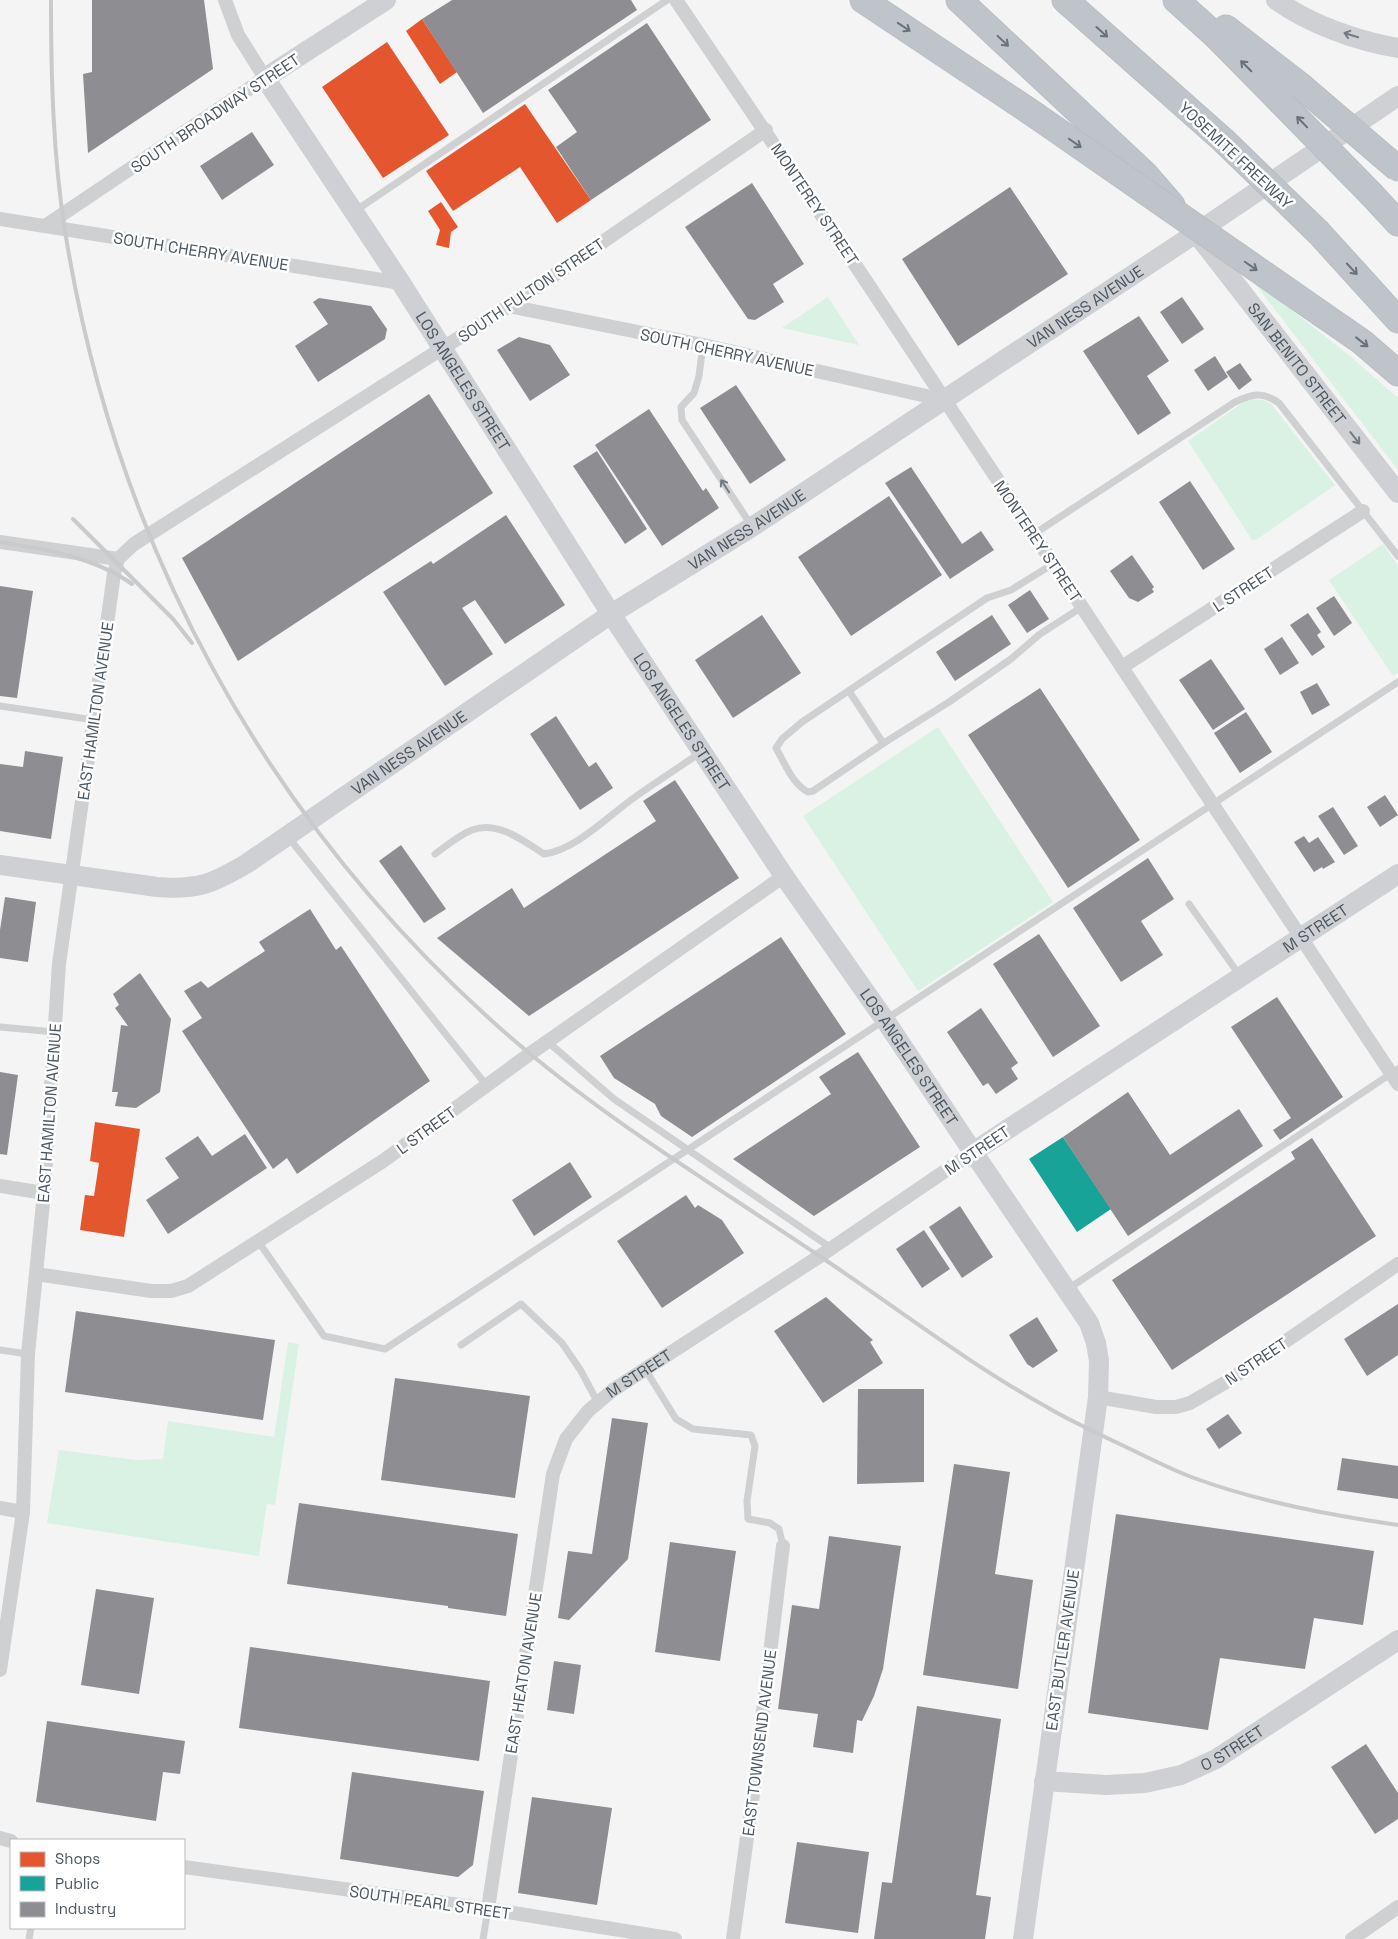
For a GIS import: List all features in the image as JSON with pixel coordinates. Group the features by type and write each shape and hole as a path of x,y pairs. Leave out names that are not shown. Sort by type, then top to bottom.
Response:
{"highway":[{"path":"864,0 1035,115 1362,342 1398,373"},
{"path":"959,0 1145,174 1196,234"},
{"name":"YOSEMITE FREEWAY","path":"1065,0 1223,140 1319,234 1398,320"},
{"path":"1176,0 1217,37 1398,223"},
{"path":"1188,0 1301,86 1398,169"}],"street":[{"path":"225,0 238,35 265,78"},
{"name":"SOUTH BROADWAY STREET","path":"44,226 265,78 386,0"},
{"name":"MONTEREY STREET","path":"676,0 766,130 1301,937 1396,1076"},
{"path":"1280,1 1312,21 1398,48"},
{"name":"LOS ANGELES STREET","path":"265,78 401,283 611,614 784,876 885,1020 972,1152 1068,1289 1089,1323 1096,1343 1099,1361"},
{"name":"VAN NESS AVENUE","path":"0,865 157,887 200,886 222,878 611,614 752,527 1196,234 1398,96"},
{"name":"SOUTH FULTON STREET","path":"118,559 134,544 510,306 766,130"},
{"name":"SOUTH CHERRY AVENUE","path":"0,219 401,283"},
{"name":"SAN BENITO STREET","path":"1196,234 1398,493"},
{"name":"SOUTH CHERRY AVENUE","path":"510,306 703,345 944,400"},
{"name":"L STREET","path":"1122,667 1363,512"},
{"path":"0,542 118,559"},
{"name":"EAST HAMILTON AVENUE","path":"0,1670 23,1512 28,1354 44,1193 59,964 114,574 118,559"},
{"name":"M STREET","path":"566,1439 588,1411 612,1390 1398,874"},
{"name":"L STREET","path":"36,1274 151,1291 171,1291 188,1286 383,1161 784,876"},
{"path":"0,1186 44,1193"},
{"name":"N STREET","path":"1098,1397 1156,1407 1176,1407 1190,1403 1228,1381 1398,1264"},
{"name":"EAST BUTLER AVENUE","path":"1023,1939 1098,1397 1099,1361"},
{"name":"EAST HEATON AVENUE","path":"488,1909 553,1474 566,1439"},
{"path":"0,1508 23,1512"},
{"name":"EAST TOWNSEND AVENUE","path":"733,1939 753,1794 783,1546"},
{"name":"O STREET","path":"1044,1781 1106,1785 1144,1783 1181,1775 1216,1759 1398,1640"},
{"name":"SOUTH PEARL STREET","path":"185,1867 488,1909 675,1939"},
{"path":"1352,1939 1398,1907"}],"lane":[{"path":"354,211 667,0"},
{"path":"703,345 694,393 680,407 682,420 752,527"},
{"path":"1034,534 1235,402 1251,395 1260,395 1279,402 1398,556"},
{"path":"1054,564 1011,590 987,598 802,722 782,738 776,748 787,768 802,789 808,792 820,786 949,702 1011,659 1040,634 1082,607"},
{"path":"258,1241 324,1336 385,1349 1398,682"},
{"path":"849,691 883,744"},
{"path":"0,706 94,720"},
{"path":"435,854 472,829 488,828 504,829 544,854 555,853 569,846 636,796 702,752"},
{"path":"288,835 488,1086"},
{"path":"1189,904 1241,977"},
{"path":"0,1027 55,1032"},
{"path":"548,1042 614,1100 831,1248"},
{"path":"1068,1289 1396,1076"},
{"path":"461,1345 521,1304 562,1343 581,1371 598,1402"},
{"path":"0,1350 28,1354"},
{"path":"645,1369 676,1419 694,1428 751,1436 755,1446 747,1501 748,1519 770,1523 779,1529 783,1546"},
{"path":"483,1939 488,1909"}],"green space":[{"path":"1249,276 1350,356 1398,398 1398,470"},
{"path":"828,297 859,345 782,328"},
{"path":"1248,399 1263,400 1271,404 1335,485 1256,540 1252,540 1188,441"},
{"path":"1383,544 1398,566 1398,673 1393,676 1329,580"},
{"path":"938,727 1053,902 918,991 803,816"},
{"path":"288,1342 299,1344 275,1505 267,1504 259,1556 47,1523 59,1450 136,1460 163,1459 168,1421 274,1437"}],"building: Shops":[{"path":"422,19 457,72 440,84 406,31"},
{"path":"387,42 449,135 383,178 322,87"},
{"path":"525,104 591,200 557,223 520,167 453,211 426,171"},
{"path":"441,202 458,227 451,232 449,248 436,245 440,230 428,211"},
{"path":"95,1122 140,1129 124,1237 80,1230 85,1195 94,1196 99,1163 90,1161"}],"building: Public":[{"path":"1063,1137 1111,1209 1077,1232 1029,1159"}],"building: Industry":[{"path":"92,0 204,0 213,69 88,153 83,74 92,72"},
{"path":"452,0 631,0 637,10 483,113 422,19"},
{"path":"647,23 711,120 591,200 556,147 577,132 548,90"},
{"path":"252,132 274,165 222,200 200,166"},
{"path":"752,183 804,264 773,284 784,302 755,320 748,319 685,227"},
{"path":"1010,187 1068,274 958,346 902,259"},
{"path":"1182,297 1204,329 1182,344 1160,312"},
{"path":"319,298 371,306 387,329 385,339 318,382 295,346 328,324 313,302"},
{"path":"1139,316 1169,361 1147,376 1171,413 1138,435 1083,351"},
{"path":"519,337 550,345 570,375 530,401 497,350"},
{"path":"1215,356 1228,377 1208,391 1194,370"},
{"path":"1240,363 1252,380 1239,390 1226,372"},
{"path":"736,385 786,460 750,484 700,408"},
{"path":"429,394 493,493 238,661 182,558"},
{"path":"649,409 703,491 706,488 719,508 662,546 595,445"},
{"path":"597,451 647,529 625,544 573,466"},
{"path":"911,467 962,544 981,531 994,550 950,579 885,483"},
{"path":"1190,481 1235,549 1203,570 1159,502"},
{"path":"889,496 942,575 851,636 798,557"},
{"path":"506,515 565,605 505,644 475,600 462,608 493,654 445,686 383,592 431,561 433,564"},
{"path":"1132,555 1154,587 1152,589 1154,592 1138,602 1129,598 1110,571"},
{"path":"0,586 33,591 17,698 0,696"},
{"path":"1030,590 1049,619 1027,633 1008,605"},
{"path":"1334,596 1352,623 1334,636 1316,608"},
{"path":"1308,613 1321,632 1317,635 1325,647 1312,656 1290,625"},
{"path":"762,615 801,673 733,718 695,660"},
{"path":"992,615 1011,644 955,681 936,652"},
{"path":"1282,637 1299,663 1280,675 1264,649"},
{"path":"1211,659 1245,709 1213,730 1179,680"},
{"path":"1317,683 1330,705 1312,715 1300,692"},
{"path":"1040,688 1140,840 1068,888 968,735"},
{"path":"1246,712 1272,752 1240,773 1214,733"},
{"path":"556,716 589,767 596,762 613,788 580,810 530,734"},
{"path":"25,751 63,757 51,839 0,831 0,764 23,767"},
{"path":"675,780 739,878 529,1016 437,938 512,888 524,908 656,821 643,801"},
{"path":"1385,795 1398,815 1380,827 1367,807"},
{"path":"1333,807 1358,846 1344,855 1318,816"},
{"path":"1304,836 1309,843 1318,837 1335,862 1314,872 1294,842"},
{"path":"401,845 446,909 424,923 379,861"},
{"path":"1148,858 1174,899 1141,921 1163,955 1121,982 1073,908"},
{"path":"5,897 36,902 28,962 0,958 0,930"},
{"path":"310,909 336,950 341,946 430,1081 297,1174 287,1158 273,1169 182,1031 202,1018 184,991 201,981 208,988 265,951 259,942"},
{"path":"1039,934 1100,1026 1053,1057 993,964"},
{"path":"781,937 846,1034 692,1137 661,1116 655,1104 614,1078 600,1056"},
{"path":"140,973 171,1019 160,1092 136,1108 115,1106 118,1092 112,1092 121,1025 128,1026 115,1008 119,1005 113,994"},
{"path":"1277,997 1343,1097 1280,1140 1273,1130 1291,1118 1231,1027"},
{"path":"981,1008 1018,1063 1011,1068 1018,1079 996,1094 988,1083 983,1086 947,1032"},
{"path":"858,1052 920,1147 814,1216 733,1159 831,1094 819,1077"},
{"path":"0,1072 18,1075 7,1155 0,1154"},
{"path":"1128,1092 1170,1155 1239,1109 1263,1146 1128,1236 1063,1137"},
{"path":"245,1134 267,1168 168,1234 146,1200 179,1178 165,1158 198,1136 212,1156"},
{"path":"1312,1138 1376,1236 1172,1370 1112,1280 1295,1159 1291,1152"},
{"path":"570,1162 592,1197 534,1236 512,1200"},
{"path":"686,1195 695,1208 698,1205 722,1220 744,1253 662,1308 617,1241"},
{"path":"960,1206 993,1257 962,1278 929,1227"},
{"path":"924,1230 950,1269 922,1288 896,1249"},
{"path":"826,1297 873,1340 870,1342 883,1363 823,1403 774,1331"},
{"path":"1398,1304 1398,1355 1367,1376 1344,1339"},
{"path":"76,1311 275,1340 263,1420 65,1392"},
{"path":"1037,1317 1058,1351 1033,1368 1027,1364 1009,1335"},
{"path":"395,1378 530,1396 515,1498 381,1480"},
{"path":"858,1389 924,1389 924,1482 857,1484"},
{"path":"1228,1414 1242,1433 1219,1449 1206,1429"},
{"path":"612,1418 648,1423 628,1559 569,1620 558,1618 568,1551 592,1554"},
{"path":"1342,1458 1398,1466 1398,1499 1337,1490"},
{"path":"954,1464 1010,1472 995,1574 1033,1580 1018,1689 923,1675"},
{"path":"299,1503 518,1534 506,1616 448,1608 448,1606 287,1584"},
{"path":"1116,1514 1374,1551 1363,1625 1314,1618 1305,1669 1220,1658 1208,1730 1088,1713"},
{"path":"829,1536 901,1546 883,1669 874,1696 862,1721 857,1720 853,1753 813,1747 818,1714 778,1709 792,1605 819,1609"},
{"path":"670,1542 736,1551 720,1661 655,1652"},
{"path":"96,1589 154,1598 139,1694 81,1685"},
{"path":"250,1647 490,1681 479,1761 239,1728"},
{"path":"554,1661 581,1665 574,1714 547,1710"},
{"path":"917,1706 1001,1719 976,1895 991,1897 985,1939 874,1939 882,1882 892,1883"},
{"path":"47,1721 185,1741 180,1774 163,1772 156,1821 36,1802"},
{"path":"1366,1744 1398,1793 1398,1819 1375,1834 1331,1767"},
{"path":"352,1772 484,1791 473,1865 458,1877 340,1859"},
{"path":"532,1797 612,1808 597,1905 518,1893"},
{"path":"797,1842 869,1852 858,1933 785,1923"}],"railway":[{"path":"51,0 54,116 58,174 65,231 88,347 121,458 162,566 213,669 272,767 340,860 416,947 501,1029 576,1090 654,1146 844,1272 1015,1389 1074,1422 1194,1478 1244,1494 1295,1507 1398,1525"},
{"path":"73,519 173,619 192,643"},
{"path":"0,542 52,551 85,561 102,567 132,584"}]}
